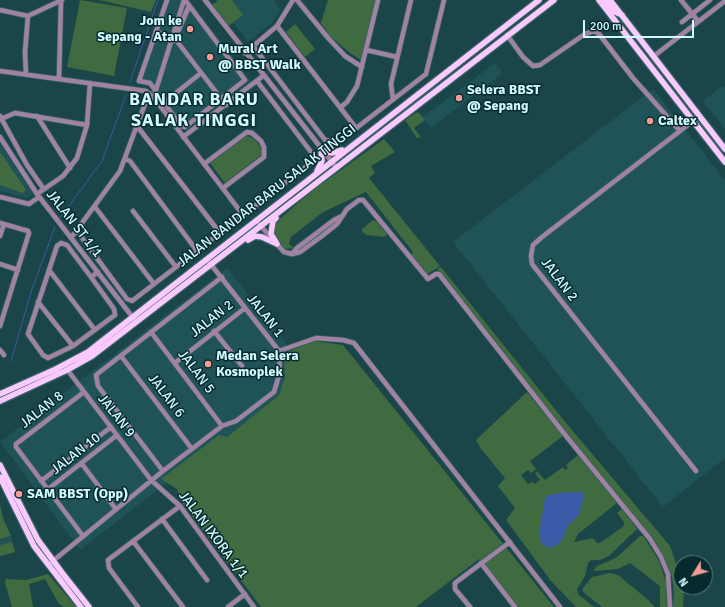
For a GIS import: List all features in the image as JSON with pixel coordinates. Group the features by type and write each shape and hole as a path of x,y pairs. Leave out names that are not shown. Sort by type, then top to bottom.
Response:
{"main road":[{"name":"JALAN BANDAR BARU SALAK TINGGI","path":"0,401 66,367 88,352 312,177 330,161 539,0"},
{"name":"JALAN BANDAR BARU SALAK TINGGI","path":"0,394 92,356 241,243 297,198 554,0"},
{"path":"594,0 613,18"},
{"path":"599,0 725,162"},
{"path":"604,0 612,11 622,15"},
{"path":"610,0 725,149"},
{"path":"528,9 533,16"},
{"path":"312,177 322,161 321,150 332,153 348,148"},
{"path":"277,244 271,234 273,220 297,198"},
{"path":"241,243 255,236 262,237 277,244"},
{"path":"0,465 38,540 89,607"},
{"path":"0,477 34,546 81,607"}],"street":[{"path":"0,10 28,16 61,0 59,78"},
{"path":"167,0 139,81 150,83 181,126 185,127 244,82 245,78 184,0"},
{"path":"154,98 184,0"},
{"path":"204,0 336,168"},
{"path":"245,53 277,26 293,0"},
{"path":"297,0 329,40 345,56 362,67"},
{"path":"341,107 347,102 358,86 378,0"},
{"path":"393,99 391,96 392,84 411,0"},
{"path":"253,46 325,140 337,143 426,74 444,0"},
{"path":"681,0 698,21"},
{"path":"682,22 710,0"},
{"path":"654,56 725,1"},
{"path":"173,40 189,6"},
{"path":"26,74 25,52 28,16"},
{"path":"277,26 356,128"},
{"path":"156,31 173,40 226,105"},
{"path":"507,35 523,57 533,66 540,65 585,34 594,31 599,34 633,78 680,131"},
{"path":"366,50 397,57"},
{"path":"0,71 59,78 149,93 243,215"},
{"path":"160,106 201,74"},
{"path":"184,137 263,76"},
{"path":"77,231 128,299 134,300 315,159 257,81"},
{"path":"0,197 29,204 38,196 43,188 63,176 70,168 77,158 87,125 90,83"},
{"path":"71,238 120,171 149,93"},
{"path":"43,188 0,118 15,113 87,125"},
{"path":"37,116 70,168"},
{"name":"JALAN 2","path":"693,121 542,237 534,244 531,256 532,264 696,471"},
{"path":"137,126 220,233"},
{"path":"204,164 247,132 252,133 261,140 264,147 264,157 223,188"},
{"name":"JALAN ST 1/1","path":"0,136 38,196 136,322"},
{"path":"125,158 130,161 197,251"},
{"path":"256,220 284,252 292,254 300,252 322,236 337,224 340,217 359,200 363,200 428,279 436,274 439,274 548,414 650,539 661,557 668,574 670,607"},
{"path":"95,207 154,284"},
{"path":"133,211 176,268"},
{"path":"0,236 2,224 28,231 29,233 0,323"},
{"path":"61,243 67,245 114,309 115,315 73,346 48,358 43,355 28,334 49,270 57,246 61,243"},
{"name":"JALAN 1","path":"207,258 279,352 280,372 274,392 232,423 222,426"},
{"path":"0,264 18,270"},
{"path":"49,270 95,330"},
{"path":"91,277 98,272"},
{"path":"163,471 98,386 96,375 222,277"},
{"path":"38,302 73,346"},
{"name":"JALAN 2","path":"174,363 245,308"},
{"path":"214,331 242,366"},
{"name":"JALAN 5","path":"151,332 222,426"},
{"path":"279,352 316,338 343,340 354,343 560,607"},
{"path":"0,350 4,355"},
{"name":"JALAN 6","path":"121,356 192,449"},
{"name":"JALAN 9","path":"66,367 151,480"},
{"name":"JALAN 8","path":"41,481 16,447 16,444 84,392"},
{"path":"48,565 115,508 222,426"},
{"name":"JALAN 10","path":"41,481 111,427"},
{"name":"JALAN 10","path":"47,490 118,435"},
{"path":"82,464 115,508"},
{"name":"JALAN IXORA 1/1","path":"151,480 180,506 254,607"},
{"path":"41,481 83,536"},
{"path":"138,607 109,568 108,560 180,506"},
{"path":"162,520 208,580"},
{"path":"133,541 183,607"},
{"path":"467,606 455,589 455,583 510,542"},
{"path":"481,563 514,607"},
{"path":"231,606 245,594"}],"shaded area":[{"path":"164,0 189,0 251,81 184,131 148,86 136,84"},
{"path":"216,0 274,0 281,10 272,23 248,42"},
{"name":"Selera BBST @ Sepang","path":"495,63 501,70 500,75 431,128 423,117"},
{"path":"723,85 725,88 725,129 703,101"},
{"path":"653,89 725,180 725,458 663,507 453,242"},
{"path":"0,143 33,194 27,198 0,191"},
{"path":"227,268 309,373 80,550 0,442"},
{"path":"0,505 15,552 0,556"}],"green space":[{"path":"80,0 127,8 114,76 67,67"},
{"path":"99,0 156,0 151,12"},
{"path":"218,0 232,0 243,15 227,27 211,6"},
{"path":"328,0 376,0 361,60 331,37 321,23"},
{"path":"295,24 315,49 305,57 286,32"},
{"path":"418,112 425,120 414,128 421,137 417,138 405,120"},
{"path":"245,136 251,137 257,142 261,148 261,155 225,183 210,163"},
{"path":"384,139 395,152 371,166 375,173 369,178 440,266 426,275 411,255 413,252 366,192 323,212 291,237 289,244 294,248 284,249 274,237 272,228 274,224 312,191"},
{"path":"0,152 26,190 22,193 0,185"},
{"path":"373,220 376,221 387,234 385,237 366,235 362,231 362,229"},
{"path":"441,267 566,423 670,546 673,555 673,586 672,577 668,566 655,541 543,404 500,347 437,269"},
{"path":"315,341 343,345 554,607 519,607 479,559 416,607 261,607 183,504 177,489 161,479 219,435 227,437 279,395 285,378 284,353"},
{"path":"527,392 563,436 530,461 536,469 531,473 528,470 521,475 528,484 532,482 535,484 540,480 535,473 537,471 545,480 563,467 565,470 568,468 566,465 578,455 617,503 578,534 574,542 593,538 597,543 600,543 624,526 624,522 617,513 622,509 637,529 609,556 600,560 591,560 588,563 585,576 577,589 578,594 594,607 576,607 551,581 506,520 515,508 498,486 505,478 481,449 476,440"},
{"path":"0,505 3,518 11,536 0,539"},
{"path":"640,536 643,536 659,561 666,582 667,607 660,607 660,586 630,563 618,569 593,571 597,566 616,558"},
{"path":"12,542 15,552 0,556 0,545"},
{"path":"610,573 618,575 655,607 602,607 583,592 583,588 592,577"},
{"path":"48,574 76,607 64,607 59,604 45,579 29,584 33,607 12,607 5,583 6,579 26,580"},
{"path":"674,595 684,595 683,607 673,607"}],"water":[{"path":"582,492 584,496 579,515 568,525 563,538 557,545 548,548 542,544 539,534 545,498 549,495"}],"waterway":[{"path":"130,82 158,0"},
{"path":"60,218 102,161 126,95"},
{"path":"11,361 32,289 55,227"}],"place":[{"name":"Jom ke Sepang - Atan","path":"190,29"},
{"name":"Mural Art @ BBST Walk","path":"210,57"},
{"name":"Selera BBST @ Sepang","path":"459,98"},
{"name":"Caltex","path":"650,121"},
{"name":"Medan Selera Kosmoplek","path":"208,364"},
{"name":"SAM BBST (Opp)","path":"19,494"}],"district":[{"name":"BANDAR BARU SALAK TINGGI","path":"194,110"}]}
